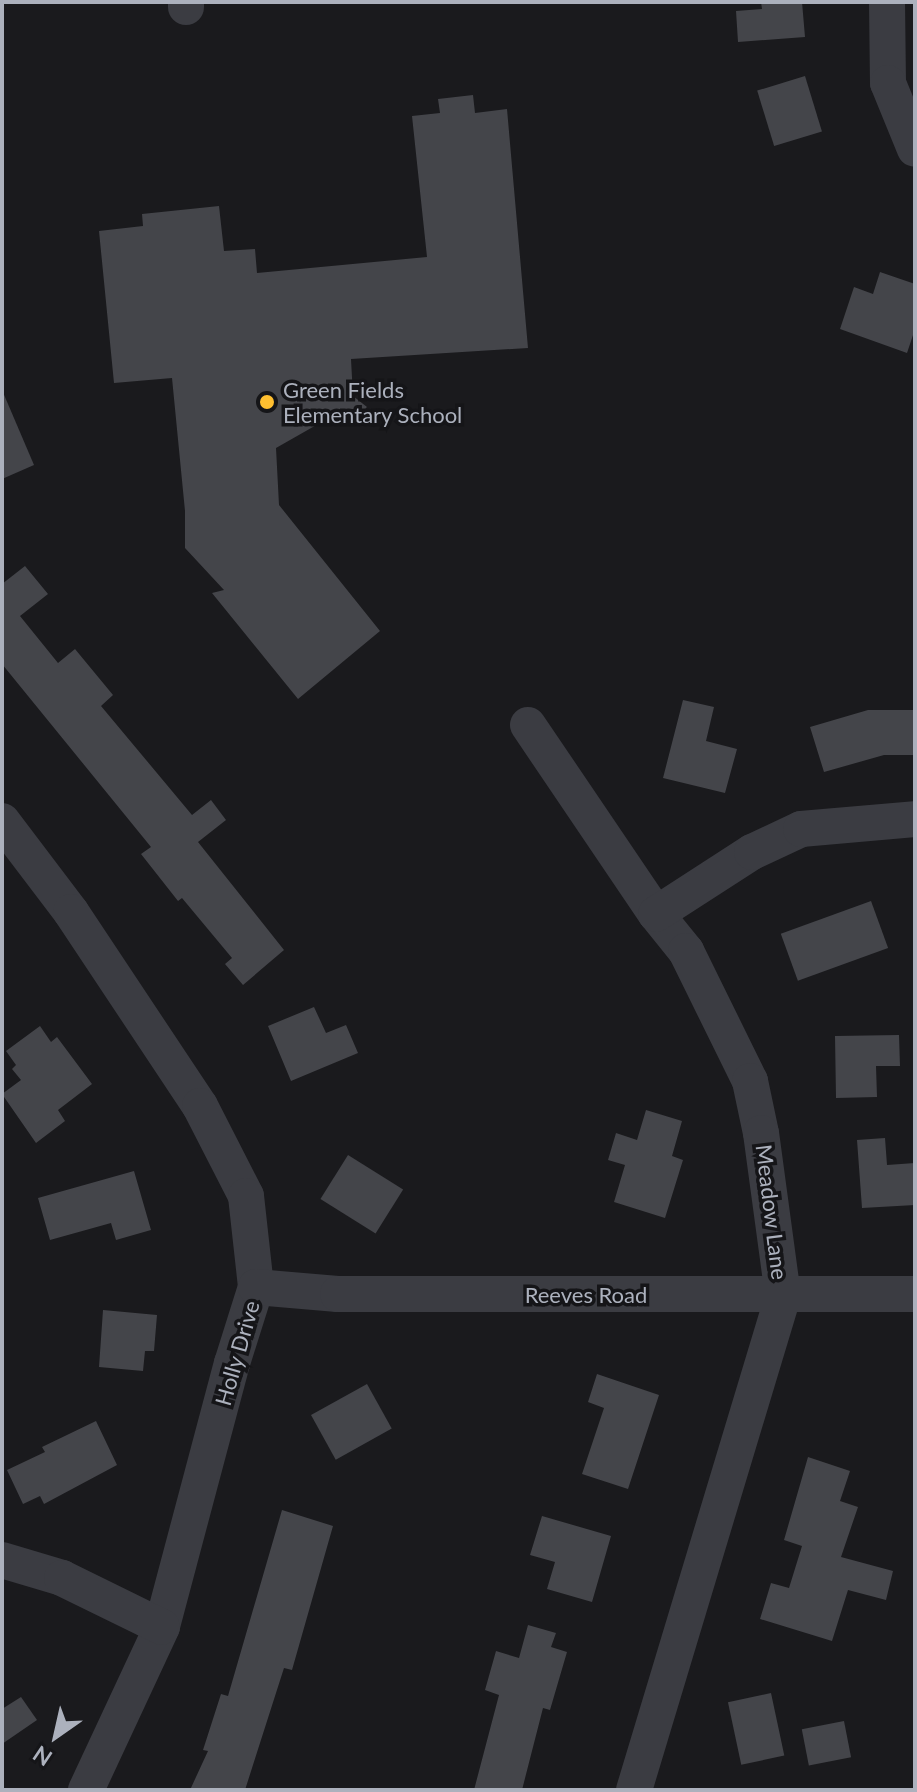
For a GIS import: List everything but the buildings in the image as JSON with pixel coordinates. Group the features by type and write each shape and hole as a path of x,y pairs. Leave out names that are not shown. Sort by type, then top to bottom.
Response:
{"street":[{"path":"887,2 888,83 915,149"},
{"name":"Meadow Lane","path":"528,725 656,914 686,951 750,1081 761,1133 783,1296 634,1790"},
{"path":"656,914 752,852 801,829 915,819"},
{"name":"Holly Drive","path":"2,821 71,912 200,1106 246,1196 256,1287 232,1363 162,1627 86,1790"},
{"name":"Reeves Road","path":"256,1287 338,1294 915,1294"},
{"path":"2,1560 62,1578 162,1627"}],"place":[{"name":"Green Fields Elementary School","path":"267,402"}]}
